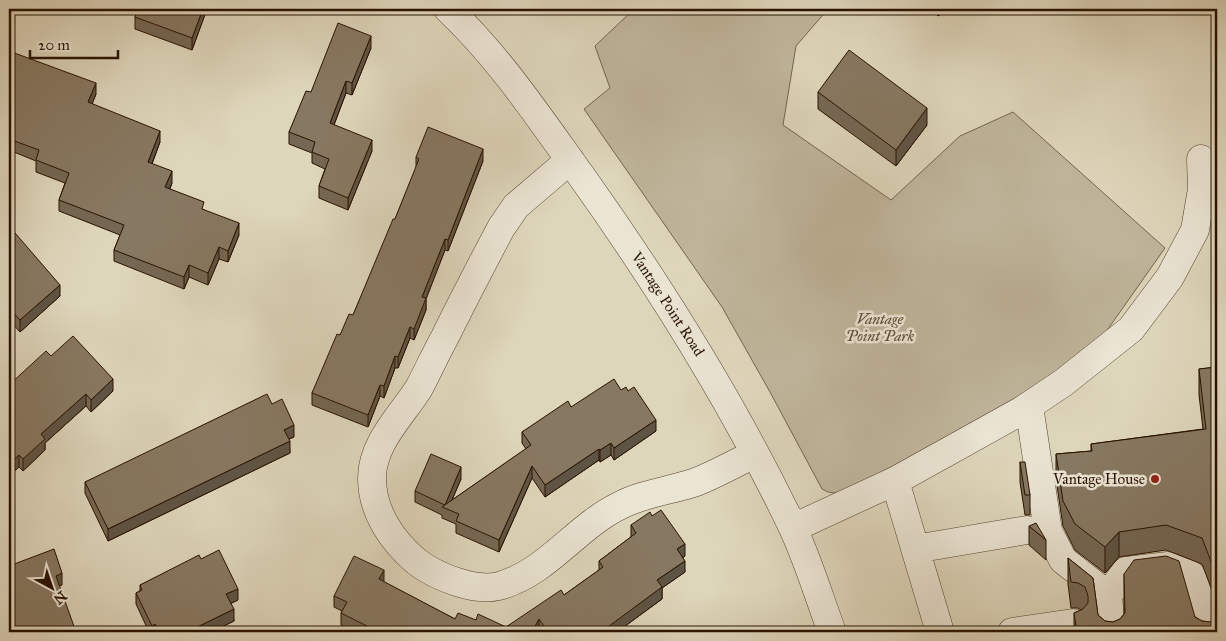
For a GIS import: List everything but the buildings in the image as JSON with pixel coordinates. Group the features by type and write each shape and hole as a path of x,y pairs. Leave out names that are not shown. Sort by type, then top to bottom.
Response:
{"street":[{"name":"Vantage Point Road","path":"448,9 470,30 508,75 570,160 678,317 721,388 793,528 832,632"},
{"path":"793,528 894,480 1029,406 1063,383 1131,329 1170,277 1195,230 1202,189 1201,158"},
{"path":"570,160 516,206 501,228 419,388 378,448 372,477 377,510 390,533 402,550 421,565 465,586 496,587 510,583 534,569 601,516 620,505 640,497 696,482 754,454"},
{"path":"1029,406 1048,531 1063,560 1108,595"},
{"path":"894,480 940,632"},
{"path":"915,549 1027,530"},
{"path":"1111,632 1108,595 1126,571 1168,566 1191,575 1203,608 1207,632"},
{"path":"1012,632 1073,623"}],"green space":[{"name":"Vantage Point Park","path":"634,9 828,9 796,46 783,125 891,200 960,136 1013,112 1165,248 1101,339 1041,384 843,494 828,492 822,489 722,307 584,109 610,88 595,46"}],"place":[{"name":"Vantage House","path":"1155,479"}]}
